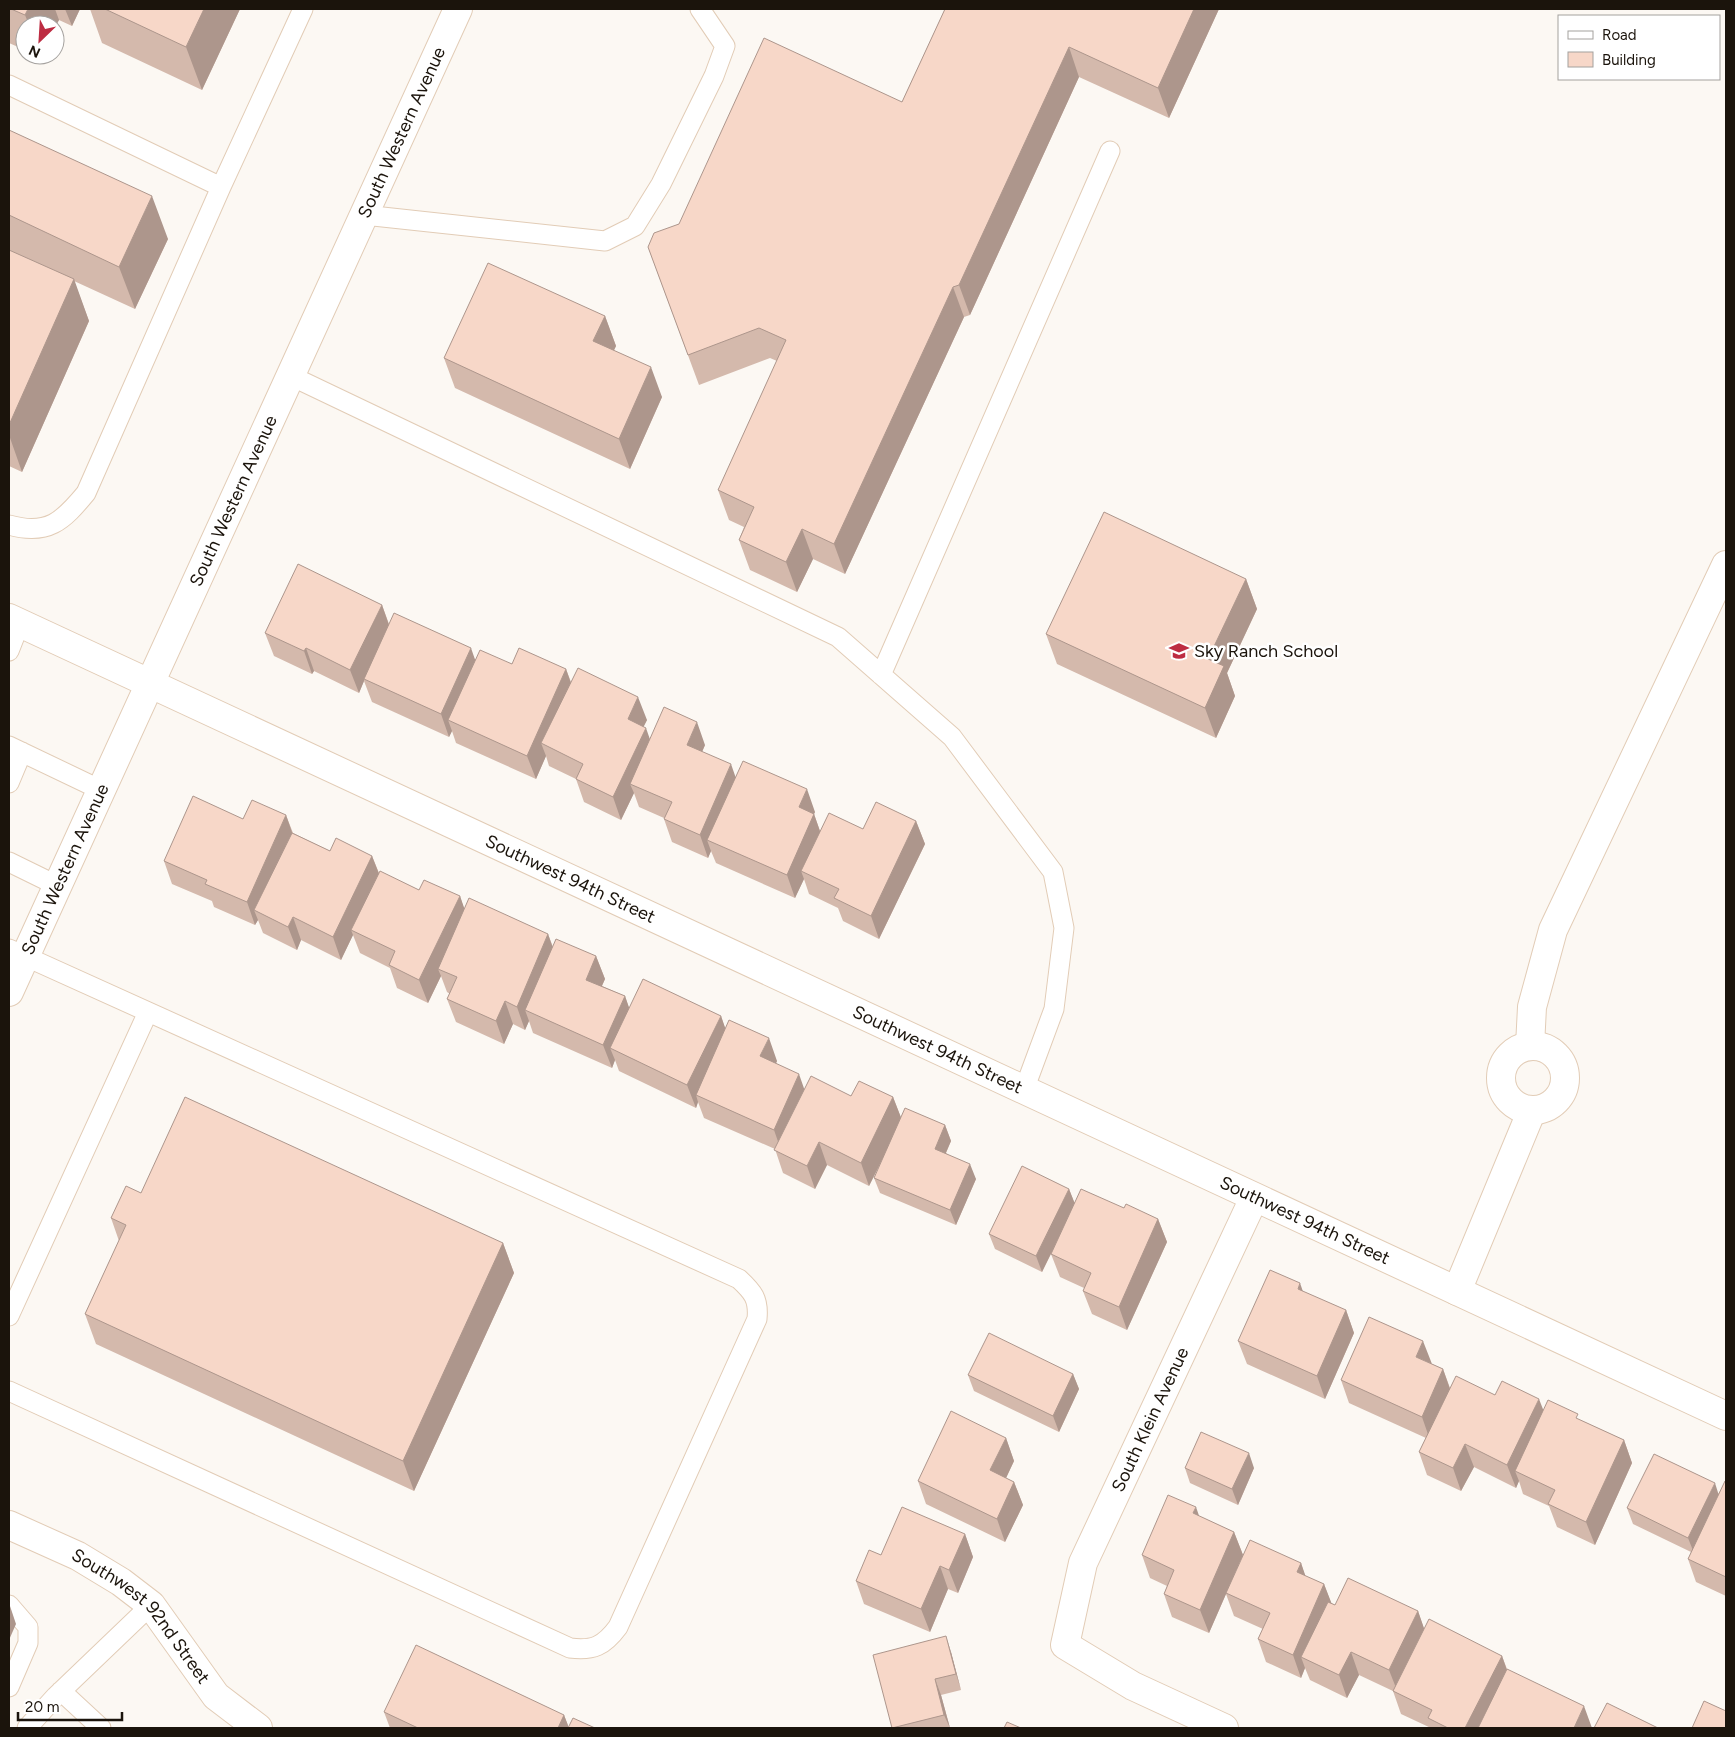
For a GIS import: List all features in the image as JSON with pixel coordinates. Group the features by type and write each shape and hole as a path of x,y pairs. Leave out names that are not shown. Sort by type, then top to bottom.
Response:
{"street":[{"name":"South Western Avenue","path":"9,992 17,953 58,886 458,9"},
{"path":"1530,1046 1532,1007 1554,930 1726,565"},
{"name":"Southwest 94th Street","path":"15,621 1726,1416"},
{"path":"1530,1046 1541,1046 1551,1050 1564,1067 1566,1077 1565,1088 1556,1101 1542,1110 1521,1108 1512,1102 1505,1094 1501,1078 1504,1063 1511,1054 1520,1048 1530,1046"},
{"path":"1457,1291 1532,1110"},
{"name":"South Klein Avenue","path":"1224,1728 1132,1686 1065,1645 1083,1563 1254,1198"},
{"name":"Southwest 92nd Street","path":"9,1524 78,1556 121,1582 151,1605 216,1696 258,1728"}],"lane":[{"path":"9,525 17,527 49,527 68,515 86,493 221,187 303,9"},
{"path":"364,215 605,241 635,226 661,184 714,76 725,46 700,9"},
{"path":"9,85 221,187"},
{"path":"881,675 1110,150"},
{"path":"291,376 838,637 952,737 1053,872 1064,928 1054,1008 1024,1090"},
{"path":"9,651 15,621"},
{"path":"9,783 16,749 101,790"},
{"path":"9,862 58,886"},
{"path":"9,1391 570,1648 583,1650 597,1648 608,1641 618,1627 757,1319 759,1304 754,1292 739,1279 17,953"},
{"path":"9,1316 148,1012"},
{"path":"9,1605 28,1627 28,1643 9,1687"},
{"path":"27,1728 61,1691 151,1605"},
{"path":"61,1691 101,1728"}],"building":[{"path":"11,9 28,9 25,15"},
{"path":"105,9 204,9 186,47"},
{"path":"945,9 1194,9 1158,88 1069,47 959,285 953,287 834,544 802,529 786,562 739,540 754,507 718,490 786,340 759,328 688,355 648,247 654,233 679,224 764,38 902,102"},
{"path":"9,130 152,196 119,267 9,215"},
{"path":"9,250 74,279 9,425"},
{"path":"488,263 605,316 593,341 651,367 619,439 444,358"},
{"path":"1104,512 1246,579 1208,659 1224,666 1205,708 1046,634"},
{"path":"298,564 382,605 350,670 306,648 304,651 265,633"},
{"path":"394,613 471,648 441,714 364,679"},
{"path":"519,648 566,669 527,756 448,720 480,650 512,664"},
{"path":"578,668 638,697 628,719 646,728 613,797 576,779 583,764 541,743"},
{"path":"664,707 697,722 687,745 731,764 700,835 664,819 672,802 630,784"},
{"path":"743,761 807,789 799,807 814,814 787,875 707,840"},
{"path":"193,796 243,819 252,800 286,815 247,902 205,884 207,880 164,861"},
{"path":"876,802 916,821 871,916 834,898 839,889 801,871 829,813 863,829"},
{"path":"292,833 330,851 336,838 372,856 333,937 293,917 288,927 254,910"},
{"path":"380,871 419,890 424,880 460,896 419,980 389,965 395,951 351,930"},
{"path":"469,898 548,934 517,1007 505,1001 496,1021 447,999 457,977 438,969"},
{"path":"556,939 596,956 586,980 625,996 603,1045 525,1010"},
{"path":"643,979 721,1016 687,1085 610,1048"},
{"path":"729,1020 769,1038 760,1056 799,1074 774,1130 696,1095"},
{"path":"811,1076 851,1096 859,1081 893,1097 861,1163 819,1142 807,1166 774,1150"},
{"path":"185,1097 503,1243 403,1461 85,1314 126,1225 111,1218 126,1186 141,1193"},
{"path":"905,1108 945,1125 935,1149 970,1164 950,1210 874,1178"},
{"path":"1022,1166 1069,1189 1036,1256 989,1234"},
{"path":"1081,1189 1124,1208 1126,1204 1158,1219 1119,1307 1083,1291 1091,1273 1051,1254"},
{"path":"1270,1270 1300,1283 1298,1289 1346,1310 1317,1376 1238,1341"},
{"path":"1369,1317 1423,1341 1416,1357 1443,1369 1422,1417 1341,1380"},
{"path":"989,1333 1073,1374 1053,1416 968,1375"},
{"path":"1456,1376 1495,1395 1502,1381 1539,1399 1507,1465 1465,1444 1453,1468 1419,1452"},
{"path":"1548,1400 1578,1414 1576,1418 1624,1440 1586,1522 1548,1504 1555,1490 1515,1471"},
{"path":"951,1411 1006,1438 990,1470 1014,1482 997,1519 918,1481"},
{"path":"1201,1432 1249,1453 1232,1489 1185,1468"},
{"path":"1654,1454 1715,1483 1688,1538 1627,1508"},
{"path":"1726,1482 1726,1577 1688,1559"},
{"path":"1168,1495 1196,1507 1193,1513 1234,1532 1200,1610 1164,1594 1174,1570 1142,1555"},
{"path":"902,1507 965,1534 949,1570 940,1566 921,1609 856,1581 869,1550 881,1555"},
{"path":"1250,1540 1301,1563 1297,1572 1324,1584 1293,1655 1258,1639 1270,1613 1226,1593"},
{"path":"1348,1578 1418,1611 1389,1670 1351,1652 1339,1675 1301,1657 1328,1602 1335,1605"},
{"path":"1429,1619 1502,1656 1465,1728 1448,1728 1428,1718 1432,1710 1393,1691"},
{"path":"946,1636 956,1674 935,1679 944,1715 892,1728 873,1655"},
{"path":"416,1645 564,1715 558,1728 418,1728 384,1712"},
{"path":"1507,1669 1584,1706 1574,1728 1478,1728"},
{"path":"1704,1701 1726,1711 1726,1728 1692,1728"},
{"path":"1607,1703 1658,1728 1594,1728"},
{"path":"573,1718 595,1728 568,1728"},
{"path":"1007,1722 1021,1728 1004,1728"}],"place":[{"name":"Sky Ranch School","path":"1179,651"}]}
